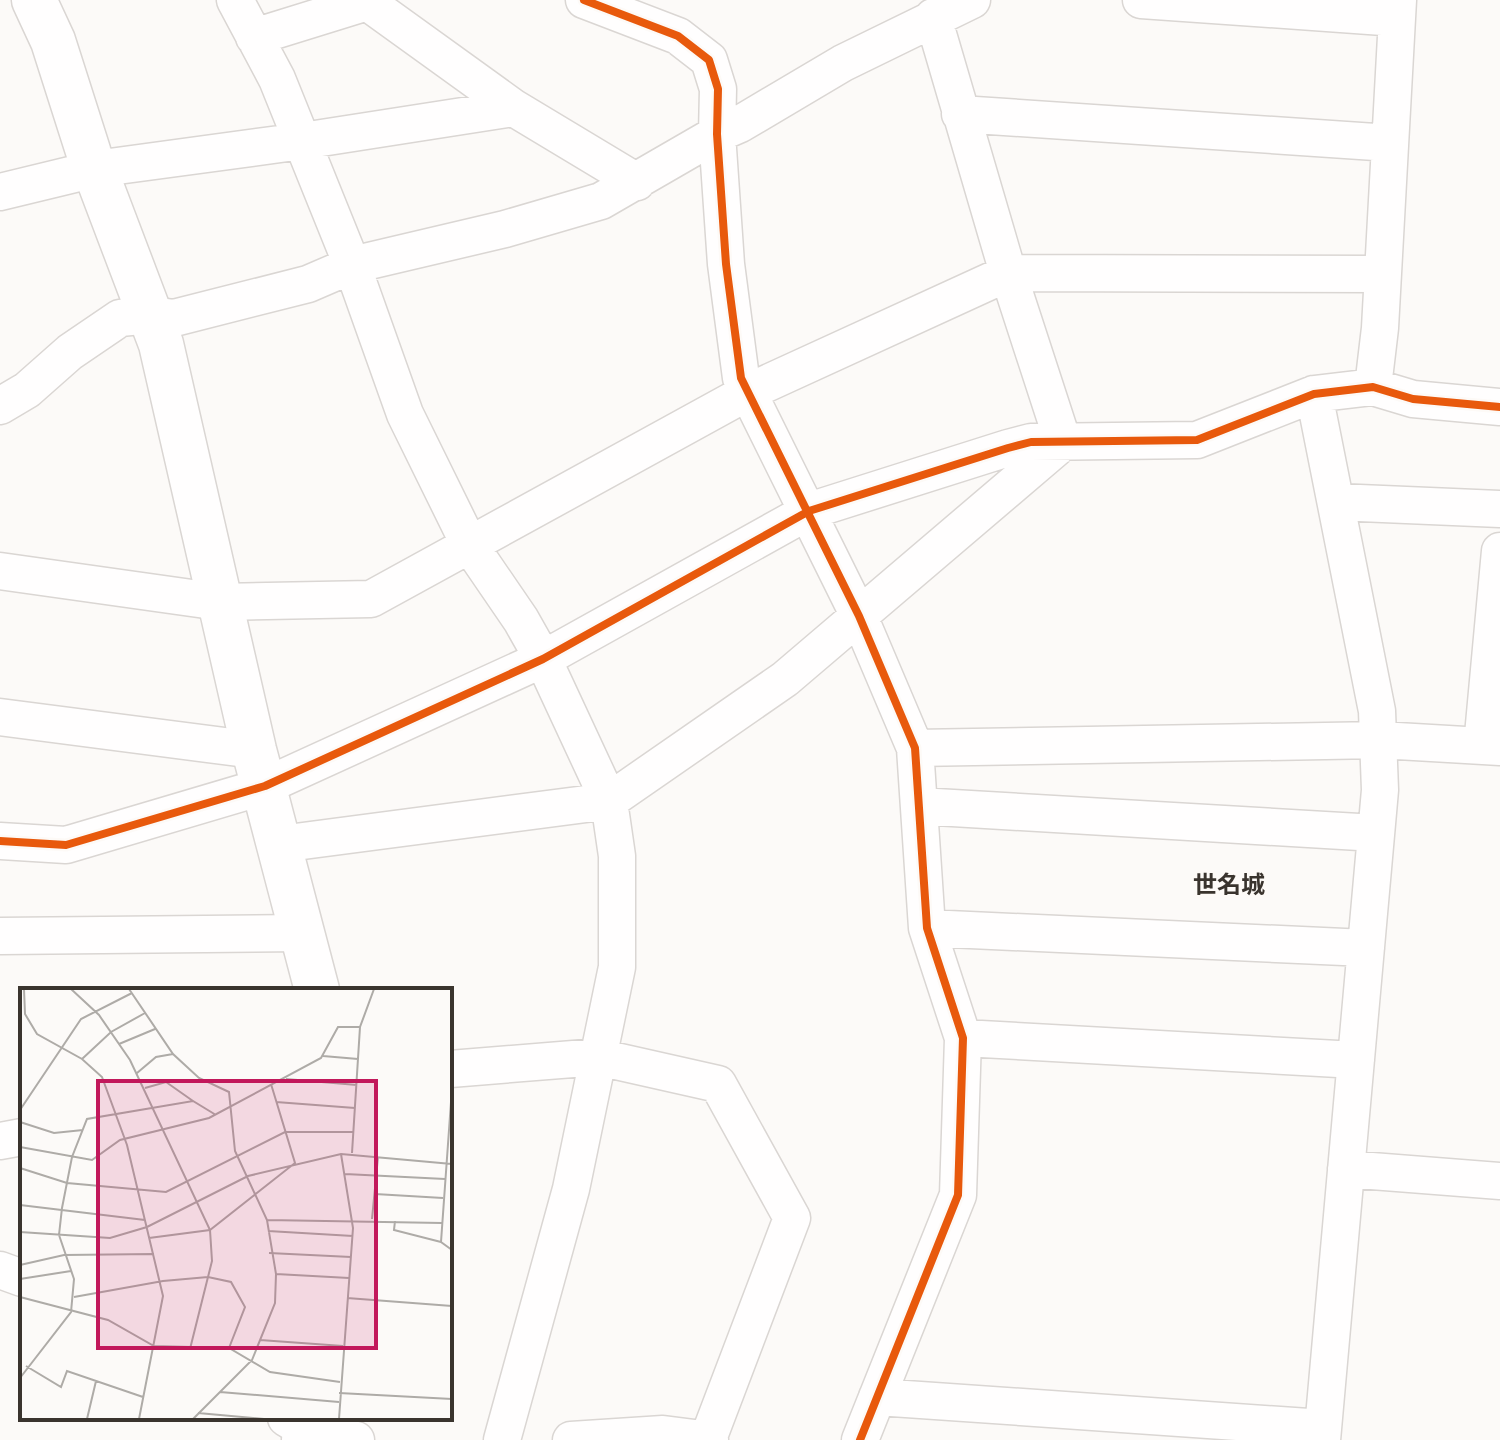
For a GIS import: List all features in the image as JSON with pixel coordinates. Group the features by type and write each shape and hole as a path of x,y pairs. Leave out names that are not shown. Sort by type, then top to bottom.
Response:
{"street":[{"path":"34,0 53,41 95,169 161,344 260,768 316,988"},
{"path":"235,0 277,79 352,265 405,414 469,544 521,620 543,659 609,801 617,856 617,967 571,1189 502,1440"},
{"path":"584,0 678,36 709,60 718,89 717,134 726,264 741,378 859,616 915,748 927,928 963,1038 958,1195 860,1440"},
{"path":"0,406 27,390 70,352 120,318 152,315 174,318 308,284 352,265 505,229 601,201 843,63 972,0"},
{"path":"1141,0 1397,9 1383,274 1373,387"},
{"path":"254,37 367,2 514,108 637,182"},
{"path":"933,17 1008,273 1063,442"},
{"path":"0,192 95,169 514,108"},
{"path":"960,114 1390,143"},
{"path":"0,571 220,602 371,599 748,392 1008,273 1383,274"},
{"path":"0,841 66,845 543,659 809,511 1008,448 1031,442 1197,440 1314,394 1373,387 1413,399 1500,407"},
{"path":"877,1397 1322,1434 1380,790 1380,740 1377,711 1314,394"},
{"path":"280,844 609,801 785,679 1063,442"},
{"path":"1336,502 1500,509"},
{"path":"915,748 1380,740 1491,746 1500,551"},
{"path":"0,717 260,768"},
{"path":"919,806 1376,833"},
{"path":"927,928 1366,948"},
{"path":"0,936 302,933"},
{"path":"963,1038 1356,1060"},
{"path":"452,1069 598,1057 718,1084 792,1218 709,1439 663,1434 571,1440"},
{"path":"0,1141 20,1137"},
{"path":"1346,1169 1500,1181"},
{"path":"0,1270 20,1277"},
{"path":"301,1426 356,1440"}],"cycle path":[{"path":"584,0 678,36 709,60 718,89 717,134 726,264 741,378 859,616 915,748 927,928 963,1038 958,1195 860,1440"},
{"path":"0,841 66,845 265,786 543,659 809,511 1008,448 1031,442 1197,440 1314,394 1373,387 1413,399 1500,407"}],"district":[{"name":"世名城","path":"1229,885"}]}
